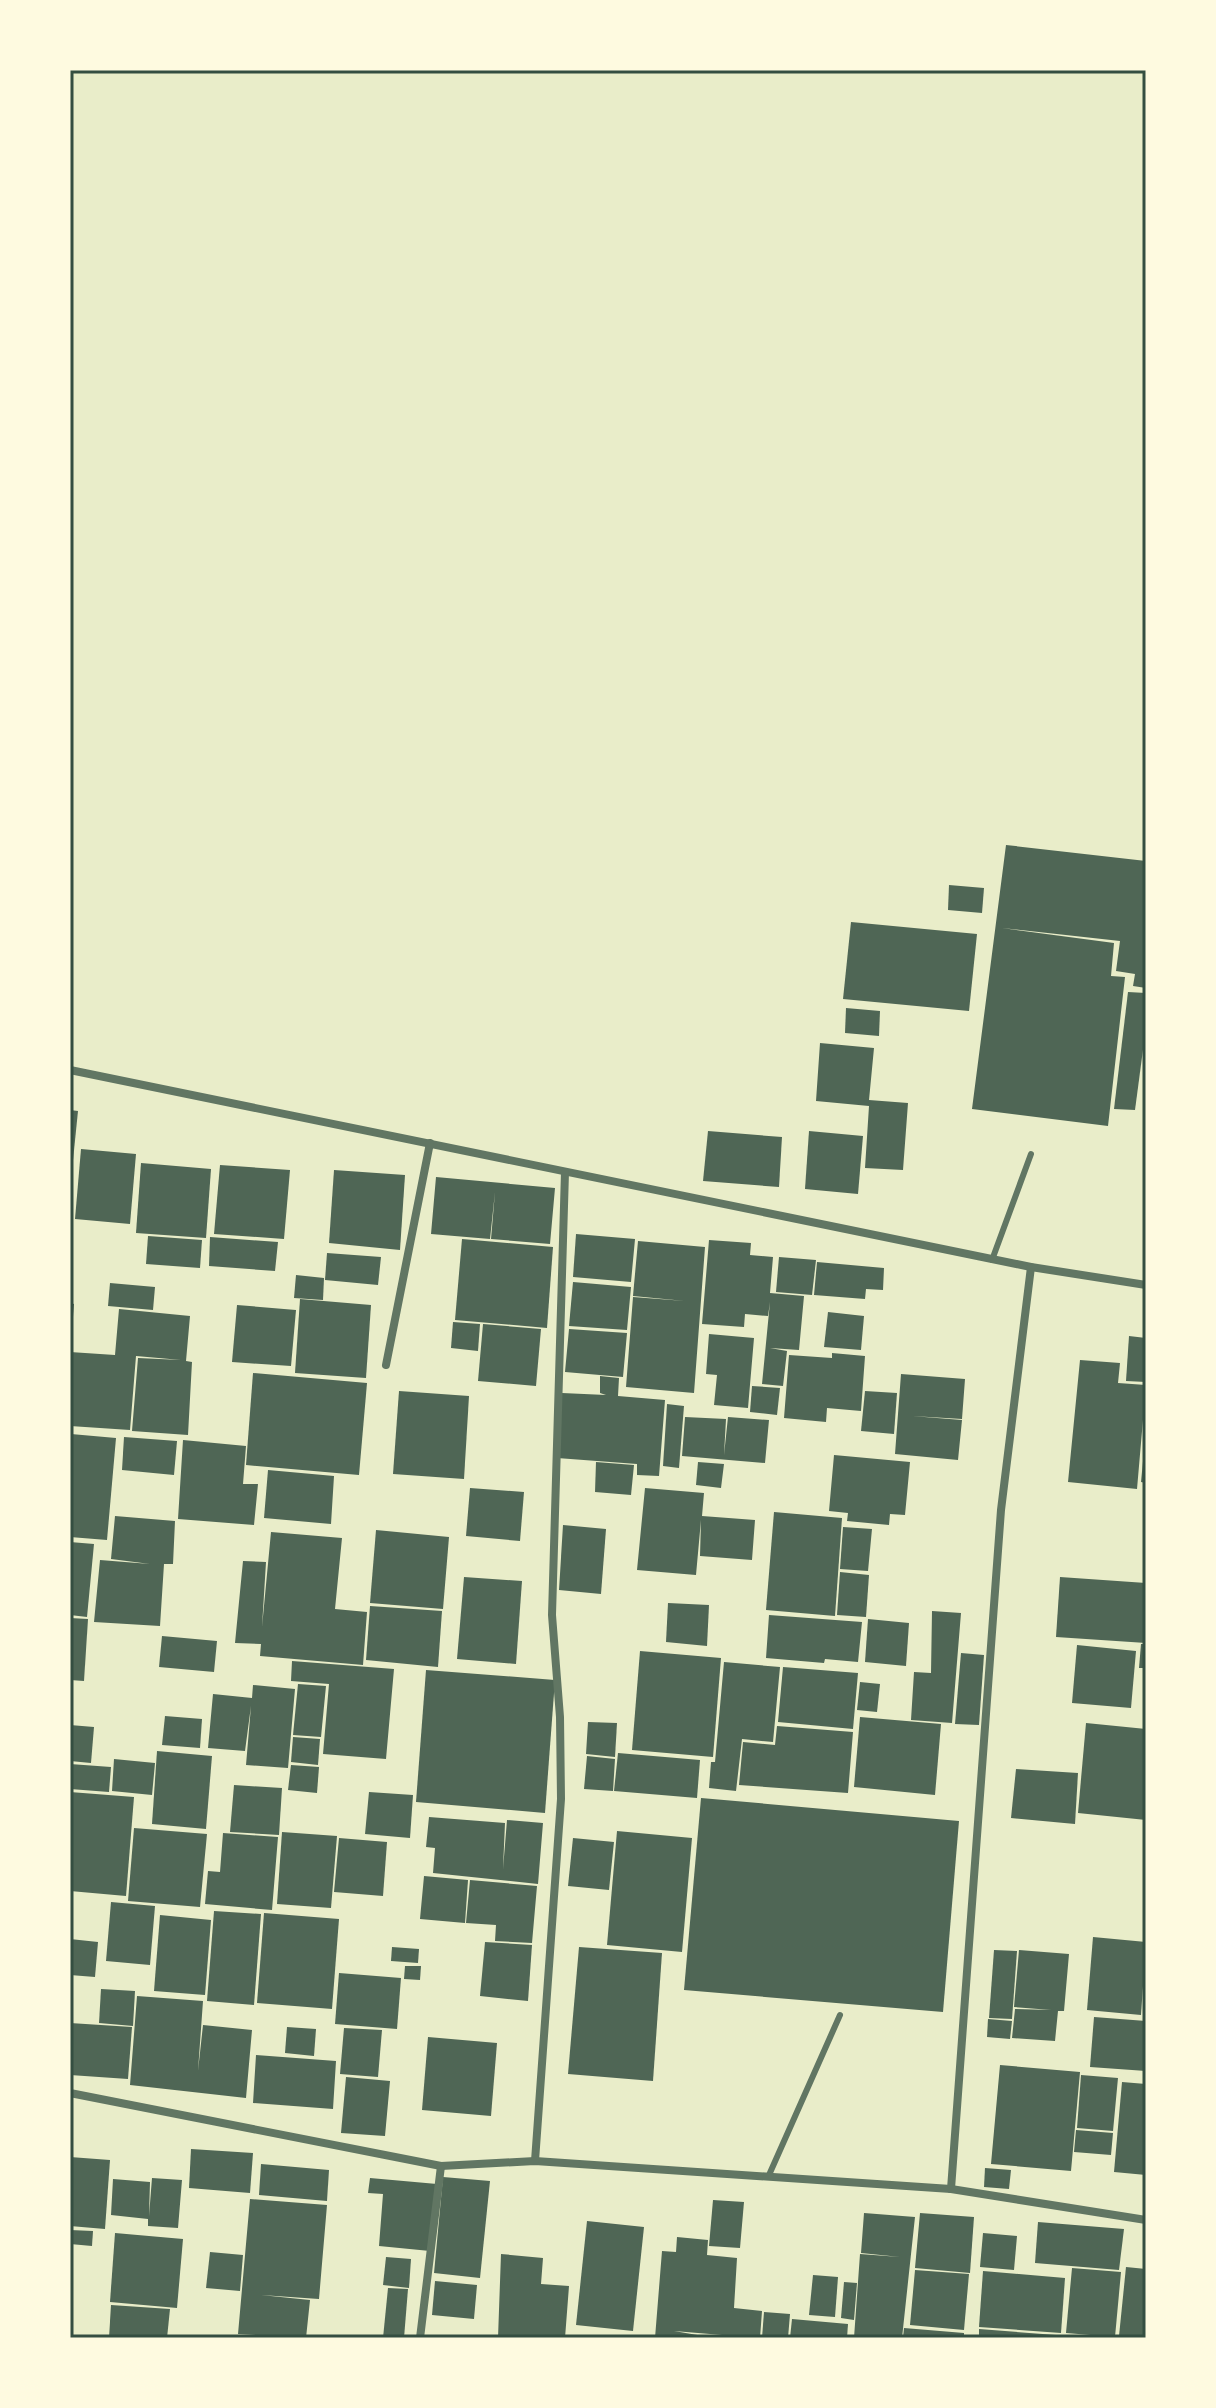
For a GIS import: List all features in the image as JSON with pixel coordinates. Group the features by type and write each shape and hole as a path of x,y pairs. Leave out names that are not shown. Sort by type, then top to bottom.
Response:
{"street":[{"path":"70,1070 992,1260 1146,1285"},
{"path":"386,1365 430,1143"},
{"path":"535,2161 561,1799 560,1717 552,1615 565,1172"},
{"path":"951,2189 1001,1510 1031,1267"},
{"path":"70,2093 441,2166 535,2161 769,2175 951,2189 1146,2220"},
{"path":"420,2338 441,2166"}],"lane":[{"path":"992,1260 1031,1154"},
{"path":"769,2175 840,2015"}],"building":[{"path":"1006,845 1146,861 1146,988 1133,986 1135,974 1116,971 1120,941 1002,928 1114,943 1111,976 1125,977 1108,1126 972,1109"},
{"path":"949,885 984,888 982,913 948,910"},
{"path":"851,922 977,934 969,1011 843,999"},
{"path":"1128,992 1146,993 1146,1027 1135,1110 1114,1109"},
{"path":"846,1008 880,1011 879,1036 845,1033"},
{"path":"820,1043 874,1048 869,1100 908,1103 903,1170 865,1168 869,1106 816,1101"},
{"path":"70,1110 78,1111 72,1170 70,1170"},
{"path":"708,1131 782,1137 779,1187 703,1181"},
{"path":"809,1131 863,1136 858,1194 805,1189"},
{"path":"81,1149 136,1154 130,1224 75,1219"},
{"path":"141,1163 211,1169 206,1238 136,1233"},
{"path":"220,1165 290,1170 284,1239 214,1234"},
{"path":"334,1170 405,1175 400,1250 329,1243"},
{"path":"436,1177 555,1188 550,1244 491,1239 495,1192 490,1239 431,1234"},
{"path":"576,1234 635,1239 631,1282 573,1277"},
{"path":"148,1236 202,1240 200,1268 146,1264"},
{"path":"210,1237 278,1242 275,1271 209,1266"},
{"path":"462,1239 553,1247 547,1328 455,1320"},
{"path":"709,1240 751,1243 750,1255 773,1257 770,1293 804,1296 799,1350 770,1348 787,1351 783,1386 762,1384 770,1302 768,1316 745,1314 744,1327 702,1324"},
{"path":"638,1241 705,1247 694,1393 626,1387 633,1297 685,1301 633,1296"},
{"path":"327,1253 381,1257 378,1285 325,1280"},
{"path":"779,1257 816,1260 812,1295 776,1292"},
{"path":"817,1262 884,1268 883,1290 866,1289 865,1299 814,1295"},
{"path":"296,1275 324,1278 323,1300 294,1298"},
{"path":"573,1282 631,1287 627,1330 569,1326"},
{"path":"110,1283 155,1287 153,1310 108,1306"},
{"path":"300,1299 371,1305 366,1378 295,1373"},
{"path":"70,1303 74,1304 72,1329 70,1329"},
{"path":"237,1305 296,1310 291,1366 232,1362"},
{"path":"119,1309 190,1316 186,1361 192,1362 188,1435 132,1431 138,1358 181,1360 136,1356 130,1430 70,1426 70,1352 115,1355"},
{"path":"828,1312 864,1316 861,1350 824,1347"},
{"path":"453,1322 480,1324 478,1351 451,1348"},
{"path":"483,1324 541,1329 536,1386 478,1381"},
{"path":"569,1329 627,1333 623,1377 565,1372"},
{"path":"709,1334 754,1338 748,1408 714,1405 717,1375 706,1374"},
{"path":"1129,1336 1146,1338 1146,1382 1126,1381"},
{"path":"832,1353 865,1356 861,1411 827,1408 826,1422 784,1418 789,1355 832,1358"},
{"path":"1080,1360 1120,1363 1118,1383 1146,1385 1137,1489 1068,1482"},
{"path":"253,1373 367,1383 359,1475 246,1465"},
{"path":"901,1374 965,1379 962,1419 912,1416 962,1420 958,1460 895,1454"},
{"path":"600,1376 619,1378 618,1396 665,1400 659,1476 637,1475 637,1464 557,1458 562,1393 606,1395 600,1393"},
{"path":"752,1386 780,1388 777,1415 750,1412"},
{"path":"399,1391 469,1396 464,1479 393,1474"},
{"path":"865,1391 897,1393 894,1434 861,1431"},
{"path":"667,1404 684,1406 679,1468 663,1466"},
{"path":"685,1417 726,1419 724,1455 728,1417 769,1420 765,1463 682,1456"},
{"path":"71,1434 116,1438 107,1540 70,1537"},
{"path":"124,1437 177,1441 174,1475 122,1470"},
{"path":"183,1440 246,1446 243,1484 258,1484 254,1525 178,1519"},
{"path":"1146,1451 1146,1483 1141,1482"},
{"path":"834,1455 910,1462 905,1515 890,1514 889,1525 847,1521 848,1513 829,1511"},
{"path":"596,1462 634,1465 631,1495 595,1492"},
{"path":"698,1462 724,1464 721,1488 696,1485"},
{"path":"268,1470 334,1476 331,1524 264,1518"},
{"path":"470,1488 524,1492 520,1541 466,1536"},
{"path":"645,1488 704,1493 702,1516 755,1520 752,1560 700,1556 701,1520 696,1575 637,1570"},
{"path":"774,1512 842,1518 835,1616 766,1610"},
{"path":"115,1516 175,1521 173,1564 164,1564 160,1626 94,1622 100,1560 150,1564 111,1559"},
{"path":"563,1525 606,1529 601,1594 559,1590"},
{"path":"843,1527 872,1529 868,1571 840,1569"},
{"path":"376,1530 449,1537 443,1609 370,1603"},
{"path":"271,1532 342,1538 335,1609 367,1612 363,1665 260,1656 261,1644 235,1643 243,1561 266,1562 262,1627"},
{"path":"70,1542 94,1544 87,1617 70,1615"},
{"path":"840,1572 869,1575 866,1617 837,1615"},
{"path":"464,1577 522,1581 516,1664 457,1659"},
{"path":"1060,1577 1146,1583 1146,1643 1056,1637"},
{"path":"668,1603 709,1605 707,1646 666,1642"},
{"path":"370,1606 442,1611 438,1667 366,1660"},
{"path":"932,1611 961,1613 952,1723 911,1720 914,1672 931,1673"},
{"path":"769,1615 862,1622 858,1662 825,1659 824,1663 766,1658"},
{"path":"70,1618 88,1619 84,1681 70,1680"},
{"path":"868,1619 909,1623 906,1666 865,1662"},
{"path":"162,1636 217,1641 214,1672 159,1667"},
{"path":"1141,1644 1146,1644 1146,1668 1139,1668"},
{"path":"1077,1645 1136,1651 1131,1708 1072,1703"},
{"path":"640,1651 721,1658 713,1757 632,1750"},
{"path":"961,1653 984,1655 979,1725 955,1724"},
{"path":"292,1661 394,1669 386,1759 323,1754 329,1684 291,1681"},
{"path":"724,1662 780,1667 773,1742 742,1739 736,1791 709,1788 711,1762 715,1762"},
{"path":"783,1667 858,1673 853,1729 778,1722"},
{"path":"426,1670 555,1680 545,1813 416,1802"},
{"path":"860,1682 880,1684 877,1712 857,1710"},
{"path":"298,1684 326,1686 321,1737 293,1735"},
{"path":"253,1685 295,1689 288,1768 246,1765 251,1706 245,1751 208,1748 213,1694 252,1698"},
{"path":"165,1716 202,1719 200,1748 162,1745"},
{"path":"860,1717 941,1724 935,1795 854,1787"},
{"path":"588,1722 617,1723 615,1757 586,1754"},
{"path":"1086,1723 1146,1729 1146,1820 1078,1813"},
{"path":"70,1725 94,1727 91,1763 70,1761"},
{"path":"777,1726 853,1732 848,1793 739,1785 743,1742 775,1745"},
{"path":"293,1737 320,1739 318,1765 291,1762"},
{"path":"157,1751 212,1756 206,1829 152,1824"},
{"path":"618,1753 700,1760 697,1798 614,1791"},
{"path":"587,1756 615,1759 613,1791 584,1789"},
{"path":"114,1759 155,1763 152,1795 112,1791"},
{"path":"70,1764 111,1767 109,1792 70,1789"},
{"path":"291,1765 319,1767 317,1793 288,1790"},
{"path":"1016,1769 1078,1773 1075,1824 1011,1818"},
{"path":"234,1785 282,1788 279,1835 230,1832"},
{"path":"70,1792 134,1797 126,1896 70,1891"},
{"path":"369,1792 413,1795 410,1838 365,1834"},
{"path":"701,1798 959,1821 943,2012 684,1990"},
{"path":"429,1817 505,1823 503,1869 507,1820 543,1823 538,1884 433,1873 435,1848 426,1847"},
{"path":"134,1828 207,1834 200,1907 128,1901"},
{"path":"617,1831 692,1838 682,1952 607,1945"},
{"path":"282,1832 337,1836 331,1908 277,1904"},
{"path":"223,1833 278,1837 272,1910 205,1904 208,1871 220,1872"},
{"path":"339,1838 387,1842 383,1896 334,1892"},
{"path":"573,1838 614,1842 609,1890 568,1886"},
{"path":"424,1876 468,1880 465,1923 420,1919"},
{"path":"470,1880 537,1886 532,1943 495,1941 496,1925 466,1923"},
{"path":"111,1902 155,1906 150,1965 106,1961"},
{"path":"214,1911 261,1914 254,2005 207,2001"},
{"path":"264,1913 339,1919 332,2009 257,2003"},
{"path":"160,1915 211,1920 205,1995 154,1991"},
{"path":"1093,1937 1146,1942 1141,2015 1087,2010"},
{"path":"70,1939 98,1942 95,1977 70,1975"},
{"path":"485,1942 532,1945 528,2001 480,1996"},
{"path":"392,1947 419,1949 418,1963 391,1961"},
{"path":"579,1947 662,1953 653,2081 568,2074"},
{"path":"994,1950 1017,1951 1012,2019 989,2018"},
{"path":"1019,1950 1069,1954 1064,2011 1058,2011 1055,2041 1012,2038 1015,2009 1051,2010 1014,2007"},
{"path":"405,1966 421,1966 420,1980 404,1979"},
{"path":"339,1973 401,1978 397,2029 335,2024"},
{"path":"101,1989 135,1991 133,2026 99,2023"},
{"path":"137,1996 203,2001 198,2071 203,2025 252,2030 246,2098 130,2085"},
{"path":"1094,2017 1146,2021 1146,2071 1090,2067"},
{"path":"988,2019 1012,2021 1010,2039 987,2037"},
{"path":"70,2023 132,2027 128,2079 70,2075"},
{"path":"287,2027 316,2029 314,2056 285,2053"},
{"path":"344,2028 382,2030 378,2077 340,2074"},
{"path":"428,2037 497,2043 491,2116 422,2110"},
{"path":"256,2055 336,2061 333,2109 253,2103"},
{"path":"1000,2065 1080,2072 1071,2171 991,2164"},
{"path":"1081,2075 1118,2078 1113,2131 1077,2128"},
{"path":"346,2077 390,2081 385,2136 341,2133"},
{"path":"1122,2082 1146,2084 1146,2175 1114,2172"},
{"path":"1076,2130 1113,2133 1111,2155 1074,2152"},
{"path":"191,2149 253,2153 250,2193 189,2188"},
{"path":"70,2157 110,2160 105,2229 70,2226"},
{"path":"261,2164 329,2170 327,2201 259,2195"},
{"path":"985,2168 1011,2170 1009,2189 984,2187"},
{"path":"443,2177 490,2181 480,2278 434,2273"},
{"path":"152,2178 182,2180 178,2228 148,2226 148,2219 111,2215 113,2179 150,2182 149,2216"},
{"path":"370,2178 437,2184 430,2251 379,2246 383,2194 368,2193"},
{"path":"250,2199 327,2205 319,2299 261,2295 310,2300 306,2338 238,2334"},
{"path":"713,2200 744,2202 740,2248 709,2246"},
{"path":"864,2213 915,2217 902,2338 854,2338 860,2254 900,2257 861,2253"},
{"path":"920,2213 974,2217 970,2273 915,2268"},
{"path":"587,2221 644,2227 633,2331 576,2325"},
{"path":"1038,2222 1124,2229 1119,2270 1035,2263"},
{"path":"70,2230 93,2231 92,2246 70,2244"},
{"path":"115,2233 183,2239 177,2308 110,2302"},
{"path":"983,2233 1017,2236 1014,2270 980,2267"},
{"path":"677,2237 708,2240 707,2255 737,2258 734,2308 762,2311 760,2338 722,2338 722,2335 674,2331 715,2338 655,2338 662,2251 676,2252"},
{"path":"210,2252 243,2255 240,2291 206,2288"},
{"path":"501,2254 543,2258 541,2284 569,2286 565,2338 498,2338"},
{"path":"386,2257 411,2259 409,2288 383,2285"},
{"path":"1126,2267 1146,2269 1146,2338 1119,2336"},
{"path":"1072,2268 1121,2272 1115,2337 1066,2333"},
{"path":"915,2270 969,2274 964,2330 910,2325"},
{"path":"983,2271 1065,2278 1061,2333 979,2327"},
{"path":"813,2275 838,2277 835,2317 809,2315"},
{"path":"435,2281 477,2285 474,2319 432,2315"},
{"path":"844,2282 857,2283 854,2320 841,2318"},
{"path":"388,2288 408,2289 404,2338 383,2338"},
{"path":"111,2305 170,2309 167,2338 109,2338"},
{"path":"764,2312 790,2314 788,2338 762,2338"},
{"path":"792,2319 848,2324 847,2338 790,2338"},
{"path":"904,2328 964,2333 964,2338 903,2338"},
{"path":"979,2329 1056,2335 1056,2338 979,2338"}]}
